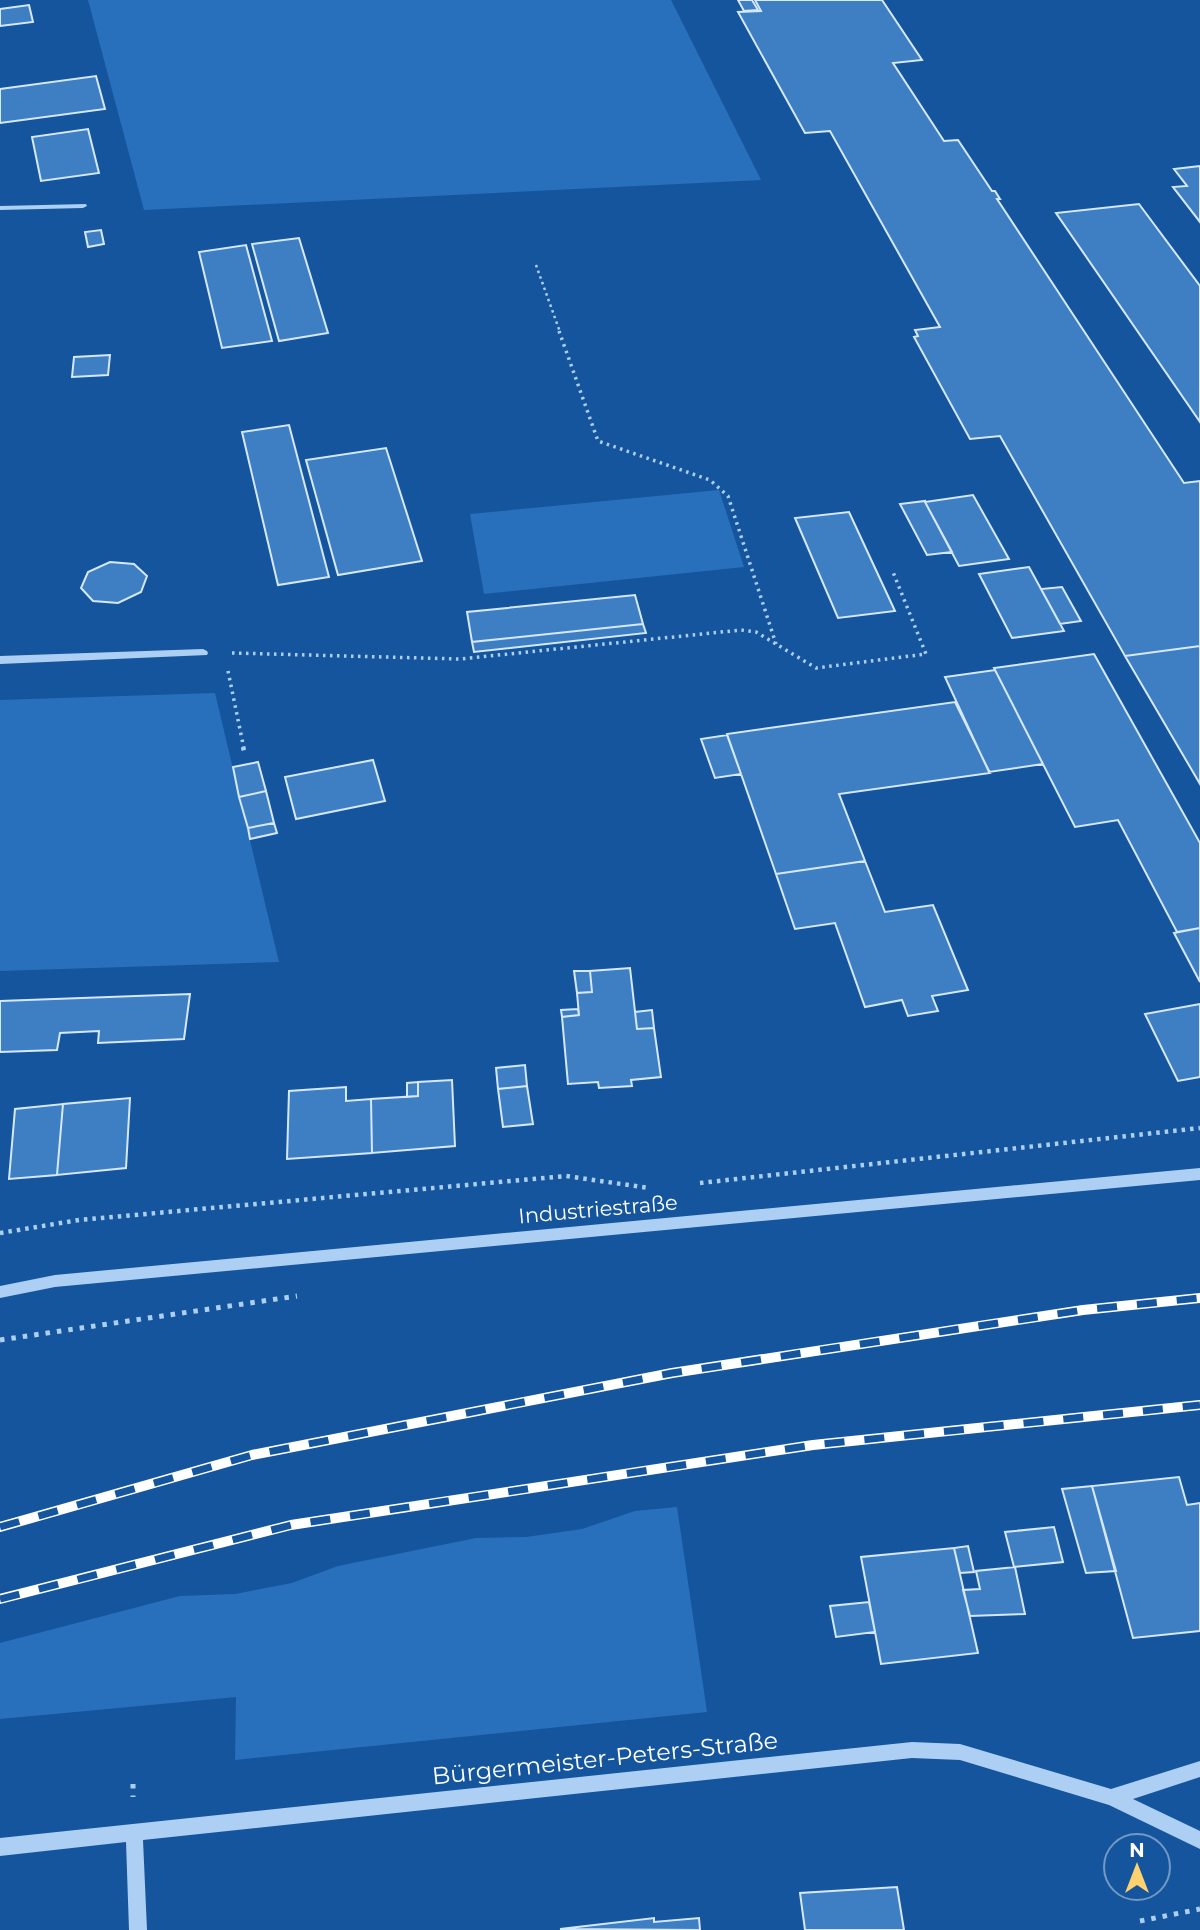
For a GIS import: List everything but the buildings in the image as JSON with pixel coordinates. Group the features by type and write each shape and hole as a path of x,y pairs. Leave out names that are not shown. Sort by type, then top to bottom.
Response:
{"street":[{"path":"0,208 82,206"},
{"path":"0,660 203,653"},
{"name":"Industriestraße","path":"0,1292 55,1281 1200,1174"},
{"name":"Bürgermeister-Peters-Straße","path":"0,1847 912,1750 960,1752 1111,1797 1200,1840"},
{"path":"1111,1797 1200,1769"},
{"path":"134,1832 138,1930"}],"path":[{"path":"537,265 598,441 710,480 721,487 728,496 776,645"},
{"path":"203,653 472,658 741,630 756,632 816,668 926,654 893,572"},
{"path":"224,653 245,755"},
{"path":"694,1183 1200,1128"},
{"path":"0,1233 79,1220 566,1177 653,1188"},
{"path":"1140,1921 1200,1909"}],"shaded area":[{"path":"88,0 671,0 761,180 144,210"},
{"path":"719,490 744,567 484,594 470,514"},
{"path":"215,693 279,962 0,971 0,700"},
{"path":"677,1507 707,1712 235,1760 236,1697 0,1719 0,1643 180,1596 235,1594 292,1583 338,1566 476,1538 526,1537 582,1529 635,1511"}],"railway":[{"path":"0,1527 252,1455 672,1373 1083,1310 1200,1298"},
{"path":"0,1599 291,1525 813,1445 1200,1405"}]}
